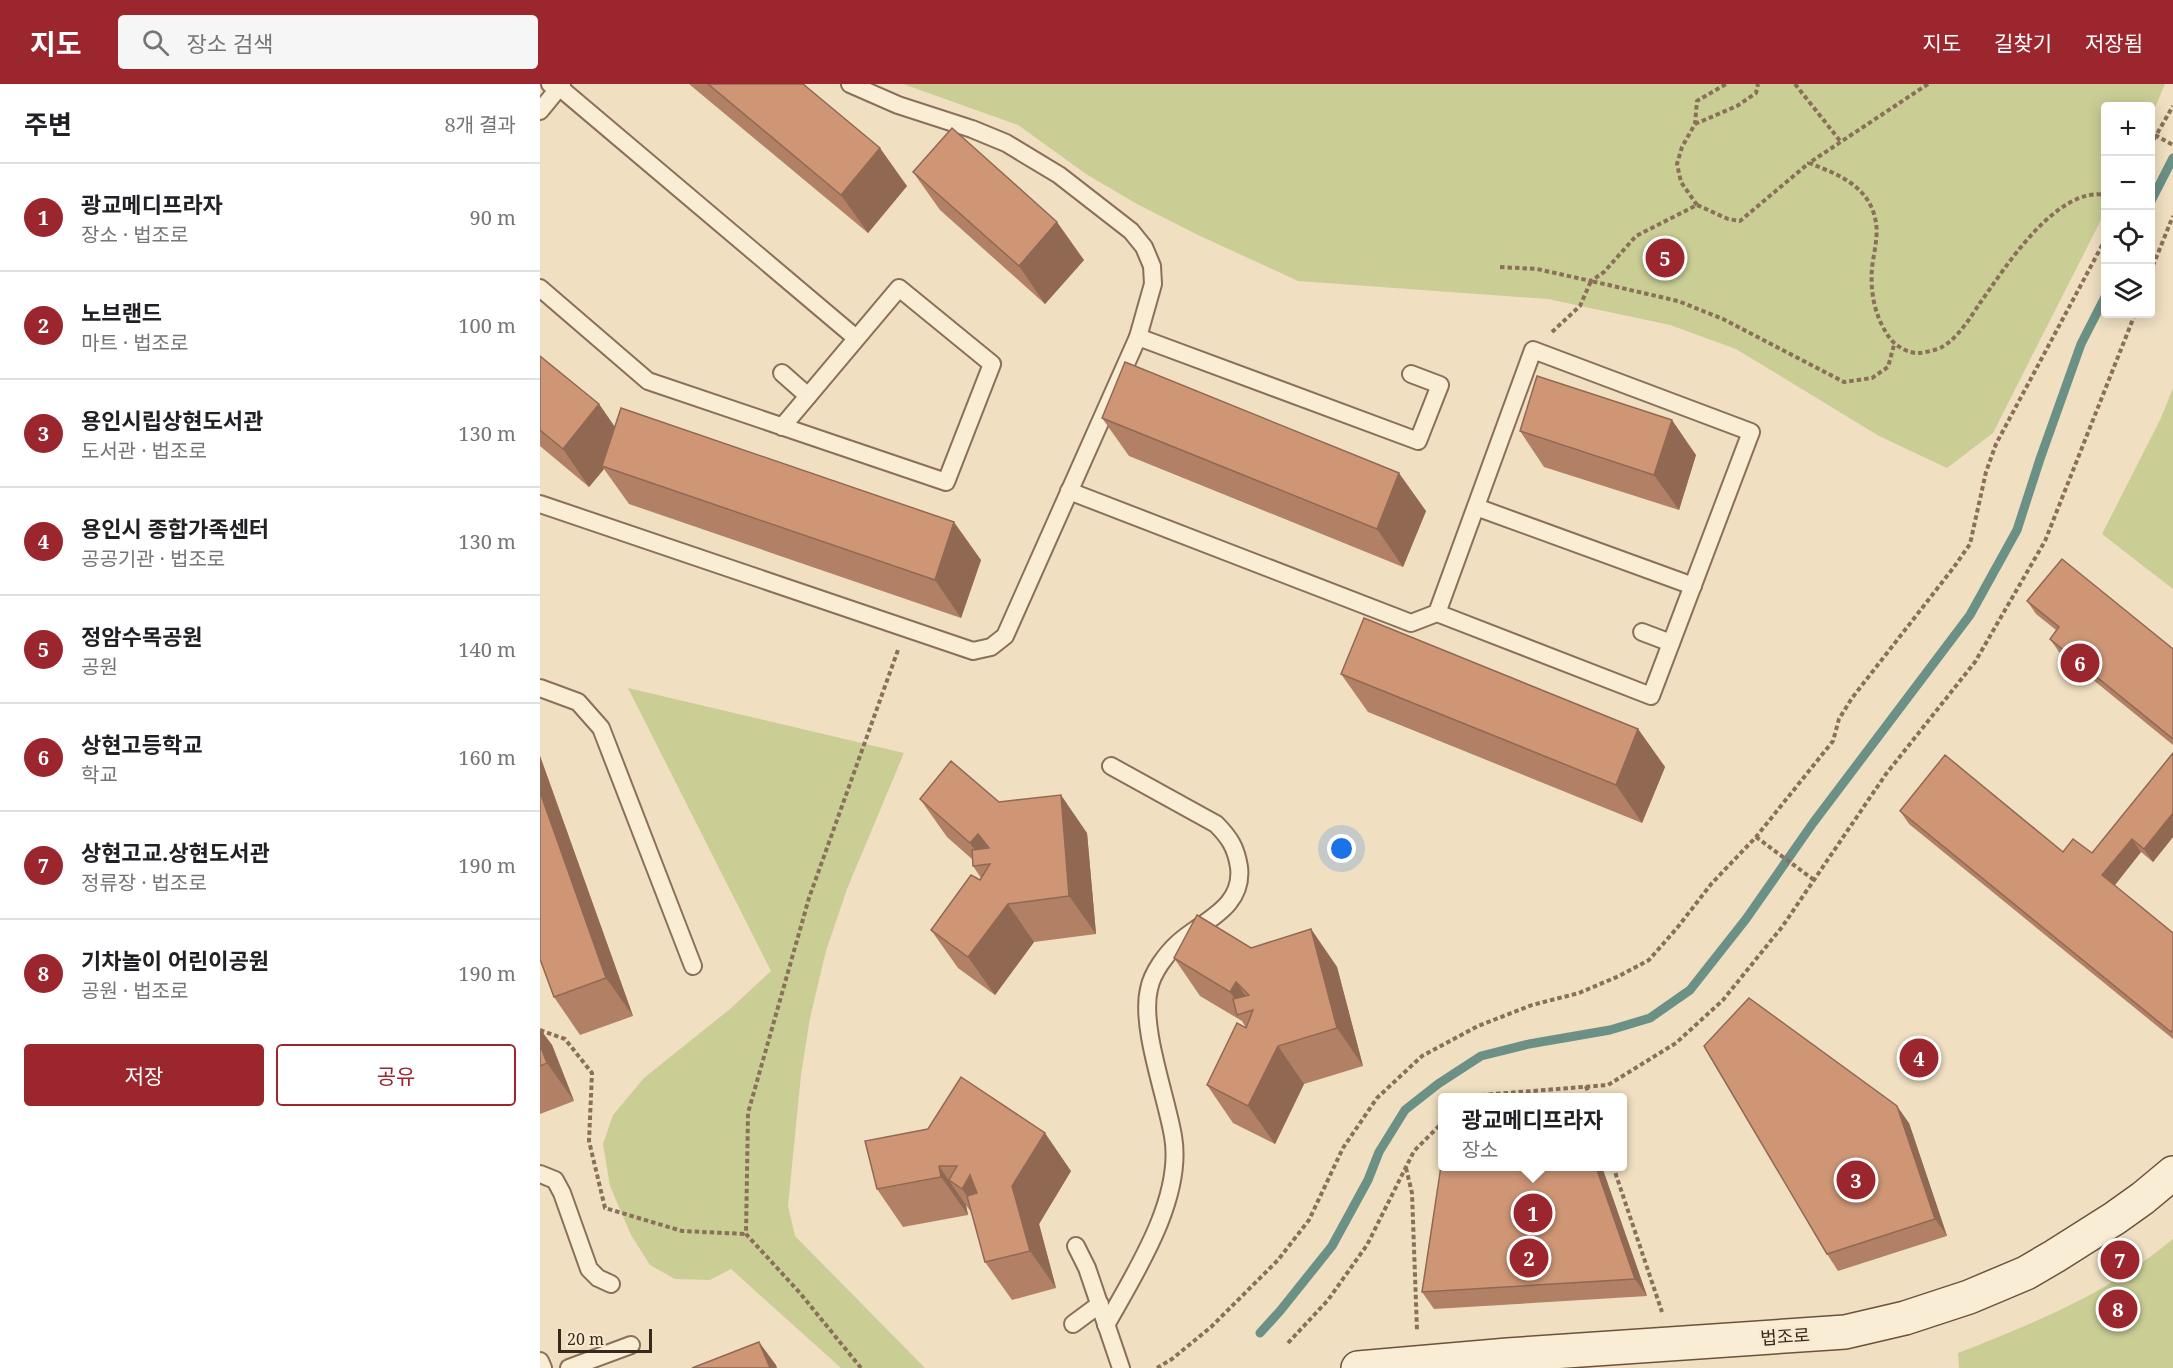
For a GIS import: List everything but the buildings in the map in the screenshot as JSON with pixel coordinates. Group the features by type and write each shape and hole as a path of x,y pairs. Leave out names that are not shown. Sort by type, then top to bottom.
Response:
{"street":[{"name":"법조로","path":"1358,1368 1508,1355 1845,1332 1935,1309 1998,1286 2055,1256 2143,1198 2173,1173"}],"lane":[{"path":"540,504 973,651 991,647 1005,636 1138,337 1153,284 1152,266 1144,247 1131,231 1059,175 1006,143 972,129 898,105 850,84"},
{"path":"540,111 557,85 856,338"},
{"path":"540,288 648,381 782,427 946,482 992,364 899,288 782,427"},
{"path":"1138,337 1418,441 1440,385 1411,374"},
{"path":"1070,491 1411,622 1437,613 1651,696 1751,432 1533,350 1437,613"},
{"path":"782,373 808,396"},
{"path":"1476,507 1692,586"},
{"path":"1642,632 1671,643"},
{"path":"540,688 578,702 601,728 693,966"},
{"path":"1106,1325 1149,1248 1162,1214 1173,1172 1174,1138 1146,1016 1149,988 1172,940 1222,911 1236,892 1239,871 1237,851 1229,837 1216,824 1111,766"},
{"path":"540,1174 555,1180 562,1193 589,1269 598,1278 611,1284"},
{"path":"1076,1246 1087,1268 1121,1368"},
{"path":"1073,1324 1100,1304"},
{"path":"569,1368 631,1345"},
{"path":"540,1361 543,1368"}],"path":[{"path":"1726,84 1697,101 1695,124 1682,147 1677,164 1681,182 1697,205 1728,219 1740,221 1809,163 1928,84"},
{"path":"1695,124 1737,106 1756,93 1758,84"},
{"path":"1795,84 1841,142"},
{"path":"2173,106 2155,135 2173,145"},
{"path":"1809,163 1842,176 1862,193 1874,214 1877,241 1872,269 1872,298 1880,325 1894,345 1917,353 1941,348 1962,329 2012,259 2039,227 2072,200 2101,194"},
{"path":"1533,350 1580,306 1591,281 1604,272 1636,236 1697,205"},
{"path":"2154,264 2173,216"},
{"path":"1156,1368 1172,1359 1211,1328 1278,1260 1309,1220 1343,1148 1377,1098 1422,1056 1478,1026 1532,1005 1579,993 1649,960 1712,883 1756,837 1833,741 1839,719 1852,698 1970,544 1986,472 1996,444 2101,246"},
{"path":"1500,267 1537,269 1678,301 1723,319 1844,382 1872,378 1888,367 1894,345"},
{"path":"1504,1093 1608,1085 1676,1043 1723,1000 1782,927 1886,774 1975,662 2045,541 2133,318"},
{"path":"861,1368 800,1293 746,1234 748,1113 809,898 906,628"},
{"path":"1756,837 1814,880"},
{"path":"540,1030 565,1038 592,1073 589,1141 605,1208 682,1231 746,1234"},
{"path":"1586,1086 1588,1093"},
{"path":"1288,1343 1328,1300 1367,1245 1414,1150 1438,1127"},
{"path":"1406,1167 1412,1193 1419,1364"},
{"path":"1614,1171 1673,1344"}],"green space":[{"path":"903,84 2165,84 2155,108 2155,102 2101,102 2101,220 1993,433 1947,468 1879,436 1736,349 1670,325 1548,299 1298,281 1137,204 1086,174 1018,125"},
{"path":"2173,388 2173,589 2102,534 2161,418"},
{"path":"628,688 904,753 847,889 826,951 810,1018 801,1075 788,1206 795,1236 925,1368 841,1368 731,1269 710,1280 675,1279 650,1265 631,1235 610,1186 603,1144 613,1115 644,1078 730,1009 771,971"},
{"path":"2173,1239 2173,1368 1959,1368 1958,1353 2070,1305 2122,1276"}],"waterway":[{"path":"2155,193 2173,158"},
{"path":"1260,1333 1332,1246 1368,1180 1379,1152 1405,1110 1438,1084 1481,1056 1529,1044 1610,1030 1650,1018 1690,990 1746,919 1813,823 1970,615 2017,530 2081,344 2101,305"}],"place":[{"name":"정암수목공원","path":"1665,258"},
{"name":"상현고등학교","path":"2080,663"},
{"name":"용인시 종합가족센터","path":"1919,1058"},
{"name":"용인시립상현도서관","path":"1856,1180"},
{"name":"광교메디프라자","path":"1533,1213"},
{"name":"노브랜드","path":"1529,1258"},
{"name":"상현고교.상현도서관","path":"2120,1260"},
{"name":"기차놀이 어린이공원","path":"2118,1309"}]}
